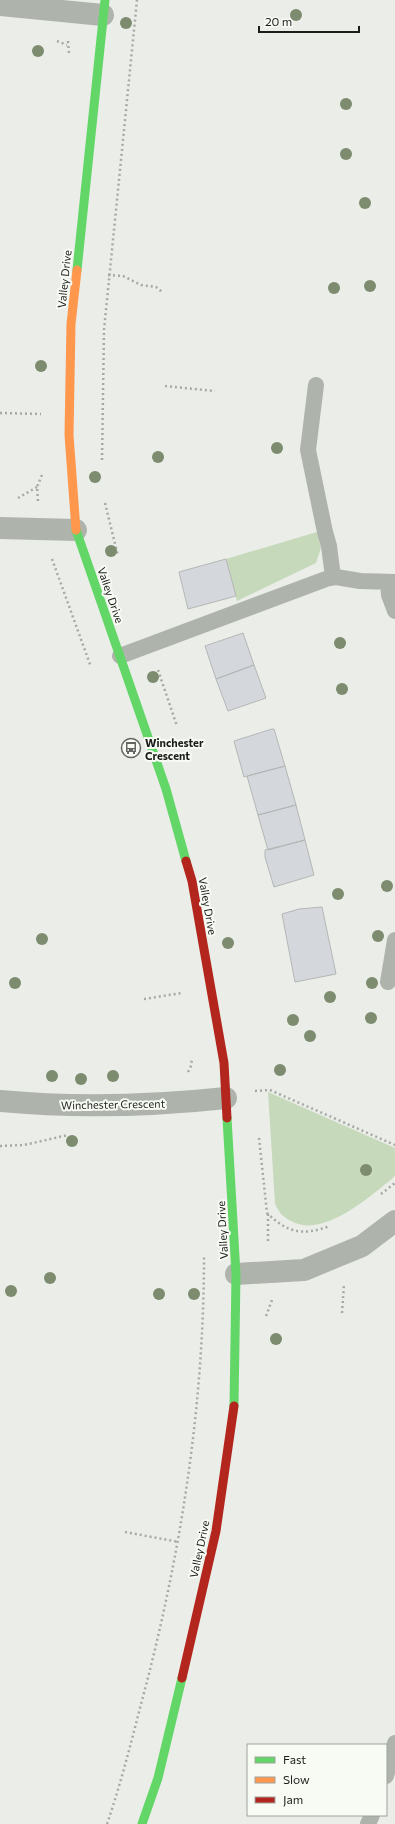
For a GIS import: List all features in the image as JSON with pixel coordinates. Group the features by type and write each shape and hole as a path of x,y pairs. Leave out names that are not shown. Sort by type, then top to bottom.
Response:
{"street":[{"path":"0,5 72,13 104,8"},
{"name":"Valley Drive","path":"104,8 71,324 69,435 76,530 166,789 192,881 224,1063 236,1274 235,1400 216,1531 158,1778 142,1824"},
{"path":"0,528 76,530"},
{"name":"Winchester Crescent","path":"0,1101 73,1105 121,1105 226,1098"},
{"path":"236,1274 304,1270 362,1246 395,1220"}],"lane":[{"path":"316,385 309,454 329,546 333,577"},
{"path":"120,656 333,577 391,582 389,595 395,611"},
{"path":"388,982 395,940"},
{"path":"387,1772 395,1743"}],"path":[{"path":"102,461 103,344 108,275 137,0"},
{"path":"71,59 67,43 72,13"},
{"path":"108,275 123,276 142,285 156,287 162,292"},
{"path":"165,386 215,391"},
{"path":"0,413 45,414"},
{"path":"44,471 38,487 40,542 49,551 91,668"},
{"path":"12,499 22,497 38,487"},
{"path":"104,496 108,522 118,559"},
{"path":"150,645 178,728"},
{"path":"181,986 184,1001"},
{"path":"144,999 182,993"},
{"path":"187,1101 185,1079 191,1066 192,1052"},
{"path":"255,1098 254,1089 270,1090 395,1145"},
{"path":"259,1136 267,1212 283,1226 298,1232 308,1232 333,1225"},
{"path":"378,1196 395,1184"},
{"path":"107,1824 150,1673 179,1542 190,1468 199,1387 203,1330 204,1249"},
{"path":"342,1313 344,1282"},
{"path":"125,1532 179,1542"}],"green space":[{"path":"317,532 321,548 316,563 237,601 226,559"},
{"path":"268,1092 395,1148 395,1175 393,1178 359,1205 331,1220 317,1225 304,1225 286,1218 279,1212 275,1203"}],"building":[{"path":"226,559 236,596 188,609 179,572"},
{"path":"243,633 254,665 216,679 205,646"},
{"path":"254,665 266,698 228,711 216,679"},
{"path":"274,729 285,766 244,777 234,741"},
{"path":"285,766 296,805 258,815 247,776"},
{"path":"296,805 305,840 268,850 258,815"},
{"path":"305,840 314,875 274,887 265,857 265,850"},
{"path":"322,907 336,974 295,982 282,914 299,909"}],"traffic: fast":[{"path":"77,270 105,0"},
{"path":"76,530 166,789 186,861"},
{"path":"227,1118 236,1274 234,1406"},
{"path":"142,1824 158,1778 182,1678"}],"traffic: slow":[{"path":"76,530 69,435 71,324 77,270"}],"traffic: jam":[{"path":"186,861 192,881 224,1063 227,1118"},
{"path":"182,1678 216,1531 234,1406"}],"place":[{"name":"Winchester Crescent","path":"131,748"}]}
